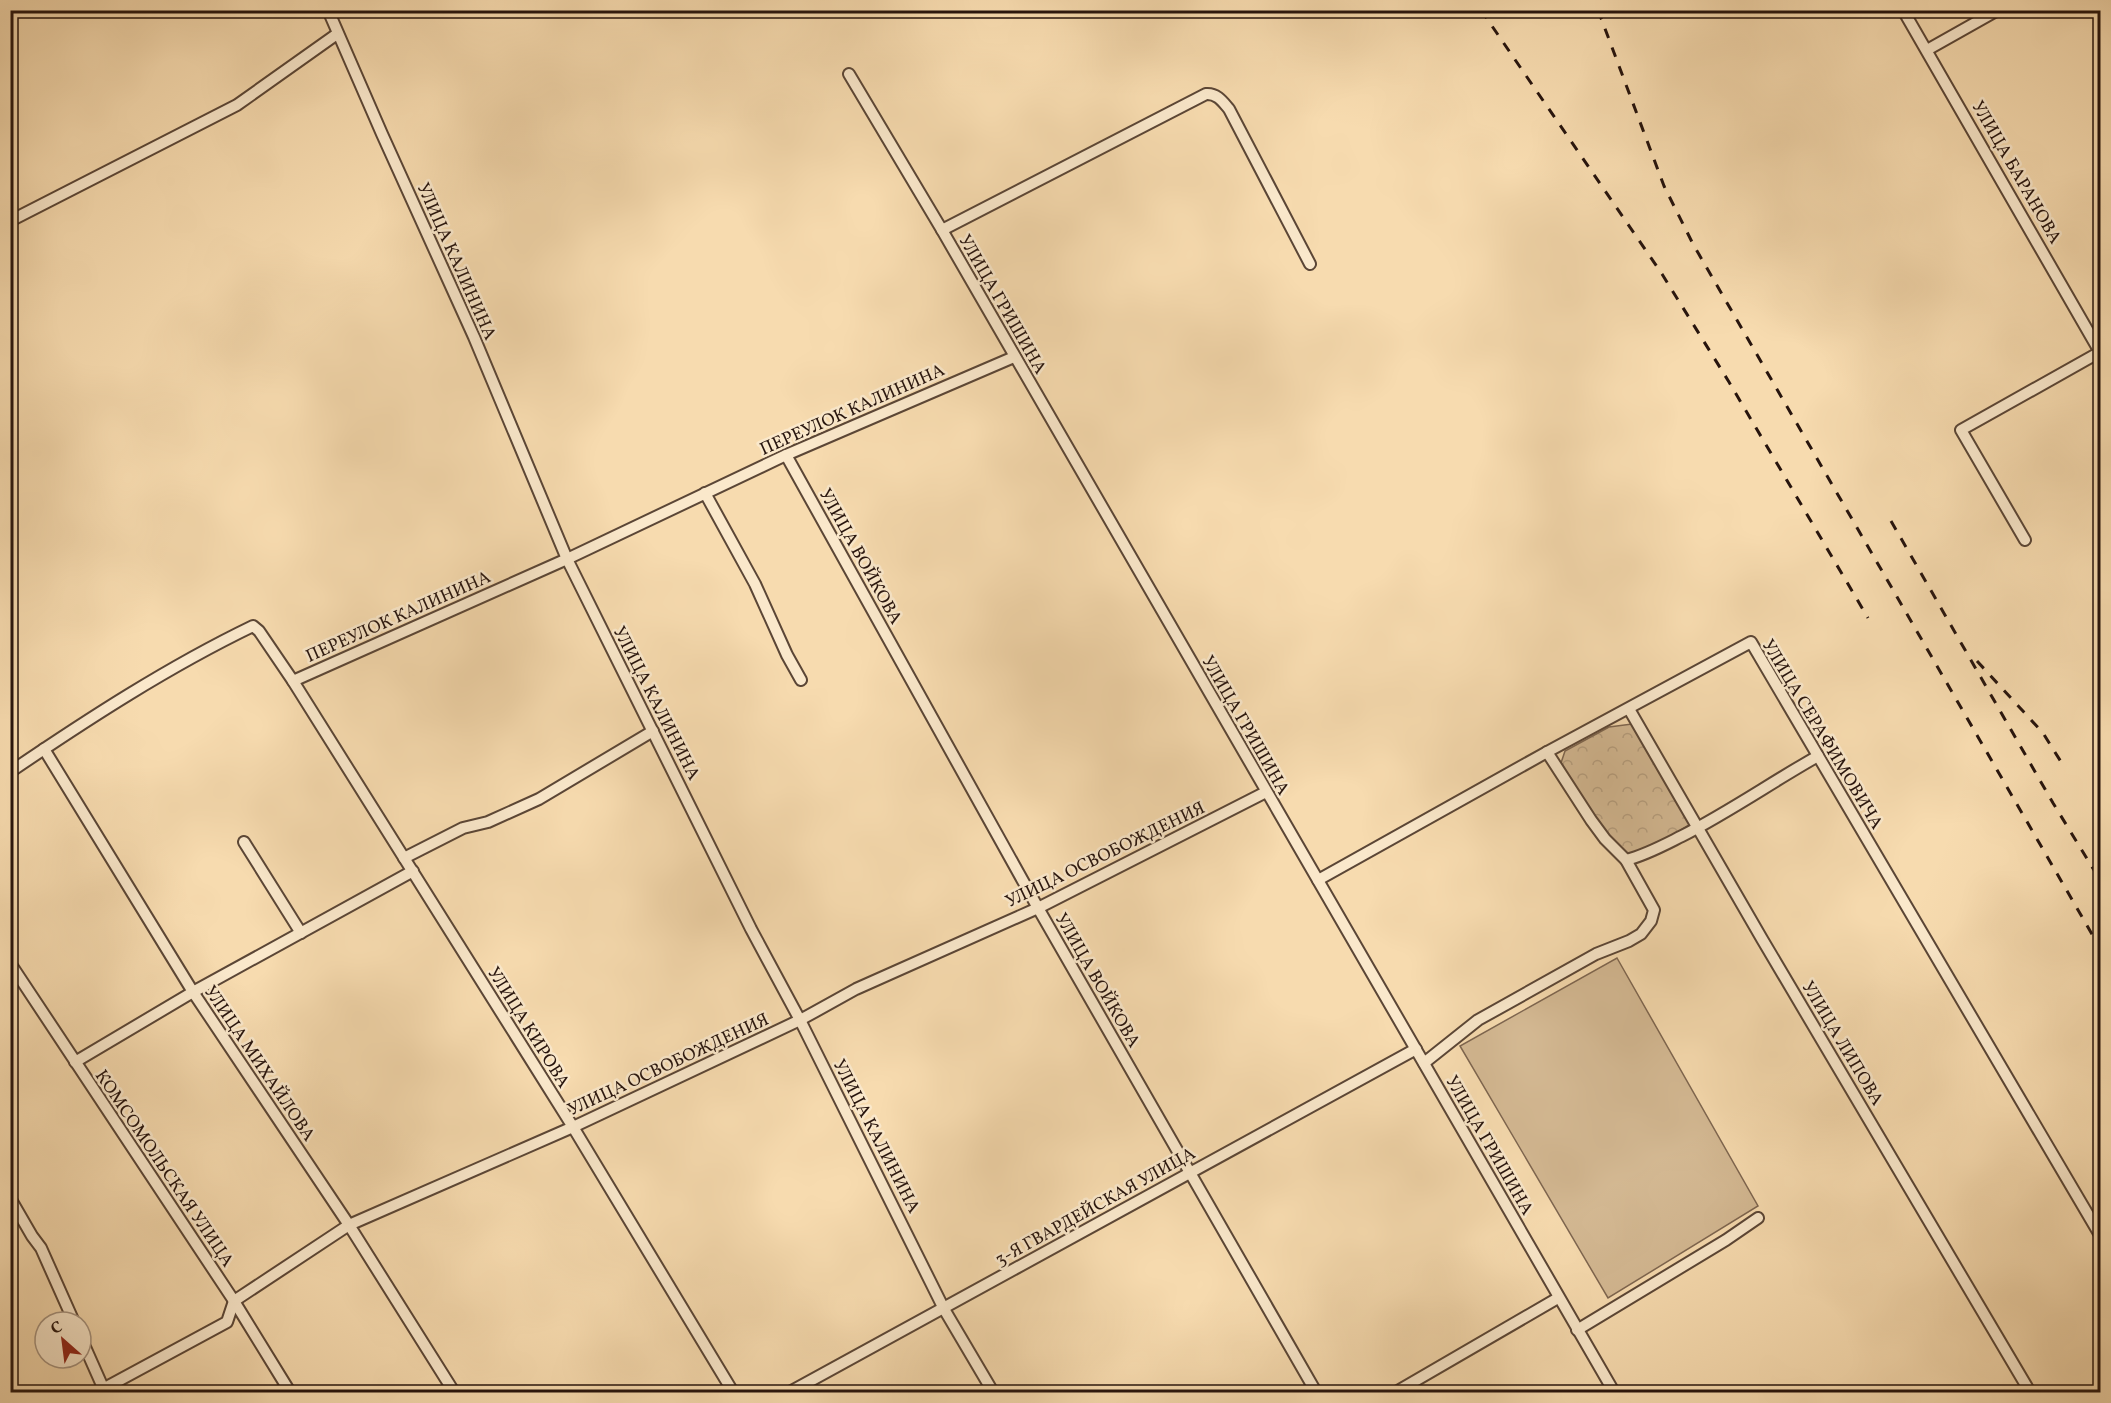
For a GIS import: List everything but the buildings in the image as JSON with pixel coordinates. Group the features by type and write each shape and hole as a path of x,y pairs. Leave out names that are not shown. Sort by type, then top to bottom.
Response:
{"street":[{"name":"УЛИЦА КАЛИНИНА","path":"328,10 474,337 567,559 944,1309 993,1392"},
{"name":"УЛИЦА БАРАНОВА","path":"1904,10 2100,352"},
{"path":"1927,50 1998,10"},
{"path":"10,221 237,105 337,34"},
{"name":"УЛИЦА ГРИШИНА","path":"849,74 942,230 1576,1330 1614,1392"},
{"path":"942,230 1206,94 1210,94 1222,101 1229,109 1310,264"},
{"path":"2025,540 1961,430 2100,352"},
{"name":"ПЕРЕУЛОК КАЛИНИНА","path":"10,772 104,710 220,642 253,626 259,631 293,681 567,559 786,455 1014,357"},
{"name":"УЛИЦА ВОЙКОВА","path":"786,455 1038,908 1316,1392"},
{"path":"705,493 755,584 787,655 801,680"},
{"name":"УЛИЦА СЕРАФИМОВИЧА","path":"1318,880 1547,752 1751,642 2100,1235"},
{"name":"УЛИЦА КИРОВА","path":"293,681 573,1127 733,1392"},
{"name":"УЛИЦА ЛИПОВА","path":"1629,709 2030,1392"},
{"path":"404,858 463,828 488,822 539,799 653,731"},
{"name":"УЛИЦА МИХАЙЛОВА","path":"44,749 193,992 349,1225 454,1392"},
{"path":"1424,1063 1478,1020 1570,968 1641,934 1651,921 1654,910 1626,860 1605,839 1591,820 1547,752"},
{"path":"1626,860 1638,857 1698,827 1818,756"},
{"name":"УЛИЦА ОСВОБОЖДЕНИЯ","path":"104,1391 227,1322 234,1301 349,1225 573,1127 800,1020 856,989 1038,908 1266,792"},
{"path":"244,842 302,933"},
{"path":"75,1062 193,992 413,871"},
{"name":"КОМСОМОЛЬСКАЯ УЛИЦА","path":"10,963 234,1301 290,1392"},
{"name":"3-Я ГВАРДЕЙСКАЯ УЛИЦА","path":"790,1392 1416,1049"},
{"path":"10,1198 32,1236 42,1248 69,1310"},
{"path":"1576,1330 1726,1240 1758,1218"},
{"path":"1396,1392 1558,1298"},
{"path":"93,1366 104,1391"}],"green space":[{"path":"1632,724 1691,824 1651,847 1627,853 1604,833 1561,763 1565,751 1609,727"},
{"path":"1617,958 1758,1206 1608,1298 1460,1046"}],"railway":[{"path":"1481,10 1662,274 1729,382 1868,618"},
{"path":"1598,10 1664,186 1693,244 2100,948"},
{"path":"1891,521 2053,803 2100,880"},
{"path":"1977,661 2043,733 2063,765"}]}
